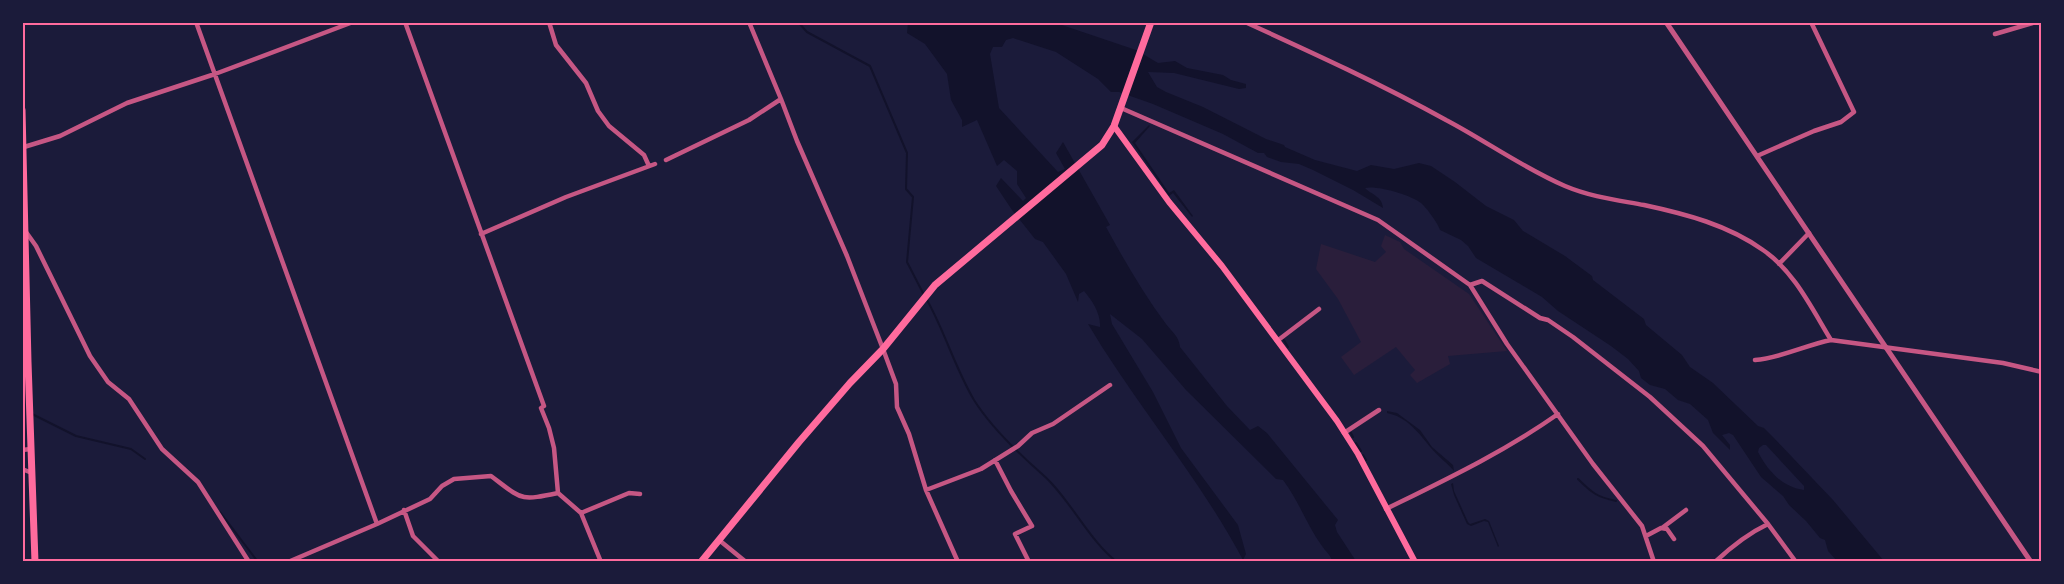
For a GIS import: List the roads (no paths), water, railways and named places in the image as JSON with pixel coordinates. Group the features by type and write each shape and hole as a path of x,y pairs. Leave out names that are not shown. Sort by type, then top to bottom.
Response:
{"main road":[{"path":"701,561 799,442 883,349 935,285 1102,146 1114,126 1151,22"},
{"path":"22,110 27,450 32,473 35,561"},
{"path":"1114,126 1169,202 1222,266 1344,433 1415,561"}],"street":[{"path":"196,22 377,524"},
{"path":"24,147 60,136 127,103 215,74 352,22"},
{"path":"405,22 544,406 541,408 554,448 558,493 580,513 601,561"},
{"path":"481,234 566,197 652,165 644,155 609,126 597,111 586,83 556,45 549,22"},
{"path":"749,22 847,256 896,384 897,406 909,434 926,490 958,561"},
{"path":"1245,22 1399,95 1565,186 1597,197 1646,206 1730,230 1763,250 1779,264 1796,283 1831,339"},
{"path":"1666,22 2031,561"},
{"path":"1757,156 1841,122 1854,112 1811,22"},
{"path":"1995,34 2034,23"},
{"path":"666,160 749,120 782,99"},
{"path":"1121,105 1377,220 1470,285 1508,344 1594,464 1642,526 1654,561"},
{"path":"25,230 36,246 90,357 108,382 129,399 162,449 198,482 249,561"},
{"path":"1779,264 1809,233"},
{"path":"1470,285 1482,281 1540,318 1548,320 1641,390 1703,446 1796,561"},
{"path":"1277,341 1319,309"},
{"path":"1755,360 1831,339 2003,363 2042,372"},
{"path":"926,490 981,469 1012,450 1032,433 1053,424 1110,385"},
{"path":"1344,433 1379,411"},
{"path":"1386,509 1470,468 1528,435 1558,414"},
{"path":"995,460 1032,526 1016,534 1029,561"},
{"path":"22,469 32,473"},
{"path":"288,561 430,500 442,486 454,479 491,476 521,498 558,493"},
{"path":"580,513 629,493 640,494"},
{"path":"404,510 413,537 439,561"},
{"path":"1646,536 1686,510"},
{"path":"1715,561 1733,544 1768,524"},
{"path":"1661,528 1667,529 1674,539"},
{"path":"719,540 746,561"}],"waterway":[{"path":"798,22 807,32 870,66 907,153 906,189 913,197 907,262 924,295"},
{"path":"927,300 961,375 988,420 1052,484 1097,543 1117,562"},
{"path":"1284,340 1288,347"},
{"path":"32,414 76,436 131,449 145,459"},
{"path":"1351,433 1353,437"},
{"path":"1356,443 1361,451"},
{"path":"1363,455 1366,460"},
{"path":"1578,479 1595,494 1616,501"},
{"path":"220,512 258,562"}]}
